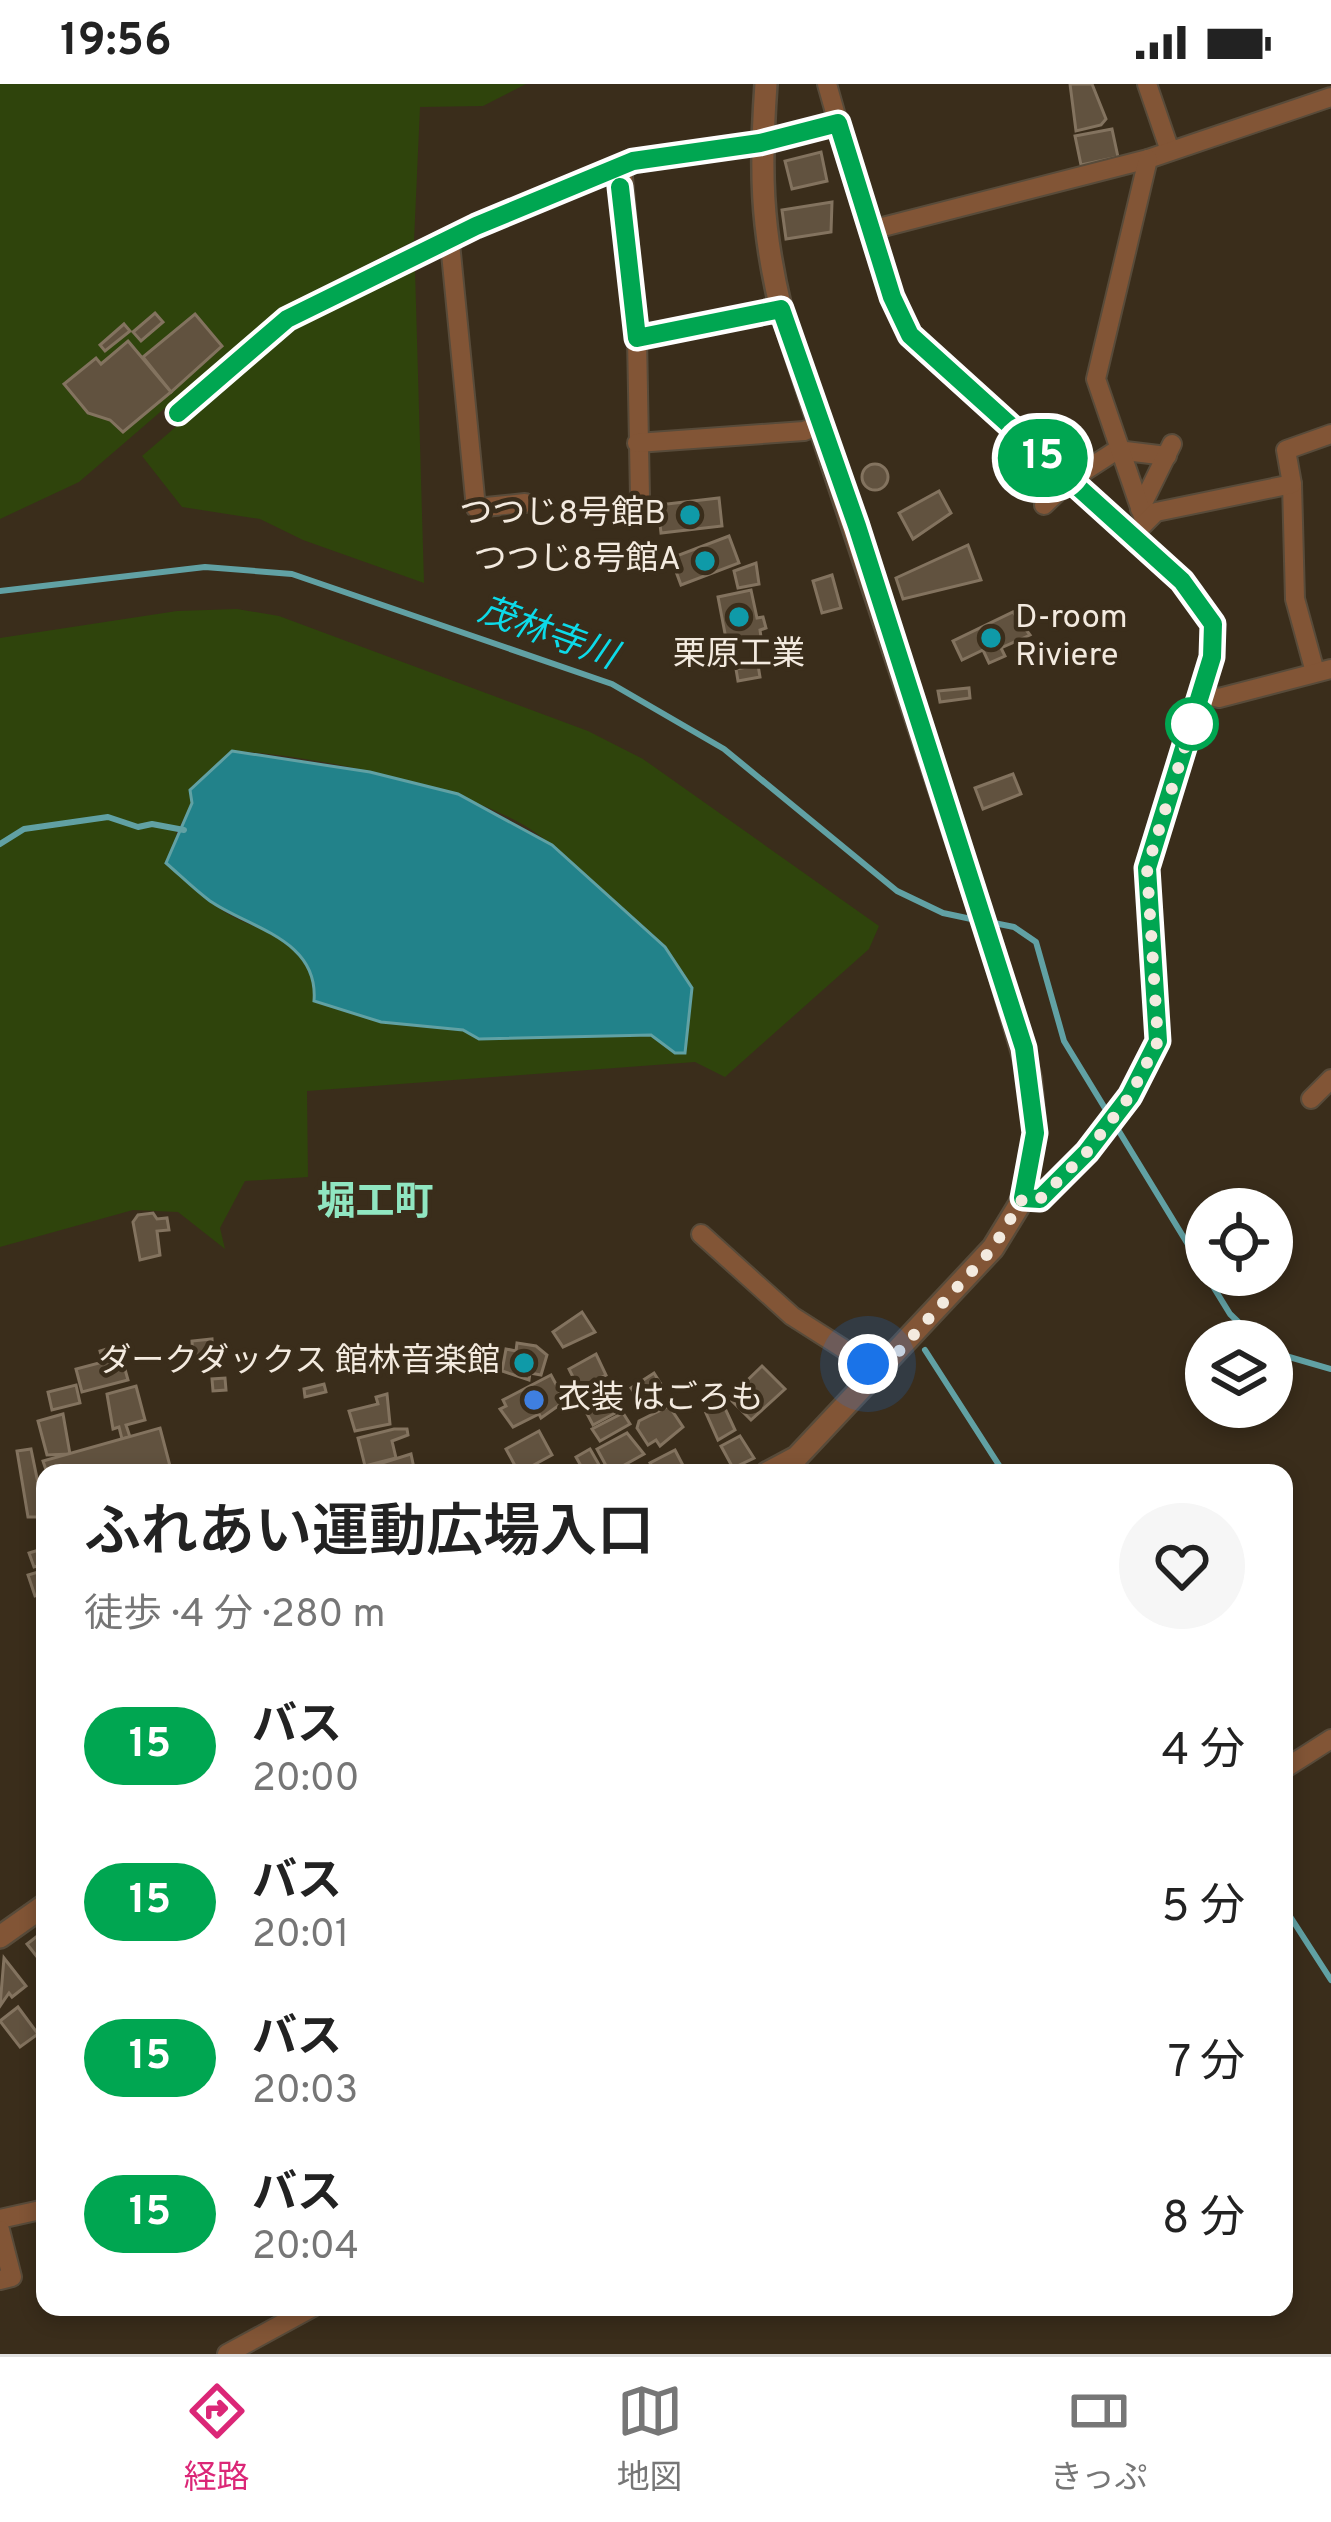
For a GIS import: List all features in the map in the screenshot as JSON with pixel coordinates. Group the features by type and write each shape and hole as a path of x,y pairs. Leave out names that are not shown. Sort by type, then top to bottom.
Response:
{"street":[{"path":"766,84 760,143 761,215 781,309 994,953 1024,1048 1034,1106 1034,1157 1023,1198 993,1248 880,1372 797,1457 784,1464"},
{"path":"827,84 910,335 1069,481 1139,522"},
{"path":"1148,84 1170,152"},
{"path":"872,230 1148,159 1331,97"},
{"path":"178,413 287,319 450,243 476,226 622,166 760,143 838,123"},
{"path":"1023,1198 1040,1199 1093,1144 1152,1059 1160,1028 1147,868 1212,657 1213,624 1139,522 1096,380 1148,159"},
{"path":"622,166 637,338 640,497"},
{"path":"450,243 476,508 525,503"},
{"path":"637,338 781,309"},
{"path":"637,443 804,431 822,424"},
{"path":"1202,694 1219,698 1323,670 1295,599 1292,484 1286,449 1331,434"},
{"path":"1044,506 1069,481 1117,450 1169,450 1139,522"},
{"path":"1139,522 1156,512 1292,484"},
{"path":"1311,1099 1331,1079"},
{"path":"701,1234 792,1316 880,1372"},
{"path":"1293,1763 1331,1739"},
{"path":"0,1937 36,1911"},
{"path":"0,2219 36,2211"},
{"path":"0,2230 13,2277 0,2280"},
{"path":"227,2354 297,2316"}],"green space":[{"path":"0,84 526,84 483,106 420,107 414,241 282,307 79,482 0,519"},
{"path":"415,270 424,583 303,540 260,519 182,507 142,456 293,326"},
{"path":"237,609 279,616 588,731 643,759 879,926 869,949 725,1077 695,1062 307,1091 308,1177 245,1181 220,1228 225,1249 178,1212 133,1210 0,1247 0,638 177,611","holes":["232,751 402,779 492,809 528,828 554,848 589,888 687,1025 685,1052 675,1053 651,1035 479,1039 463,1030 381,1022 315,1001 304,959 275,936 211,901 176,833 192,803 191,790"]}],"water":[{"path":"232,751 370,772 458,794 552,845 665,947 692,988 685,1053 675,1053 651,1035 479,1039 463,1030 381,1022 314,1001 313,980 294,949 210,901 166,863 192,803 190,790"}],"building":[{"path":"1070,84 1092,84 1106,119 1101,125 1076,131"},
{"path":"1112,129 1118,157 1081,165 1075,136"},
{"path":"821,152 827,181 792,189 785,161"},
{"path":"832,202 831,232 786,239 782,210"},
{"path":"155,313 163,322 141,341 133,332"},
{"path":"195,314 222,346 171,392 143,357"},
{"path":"124,324 130,331 105,351 100,345"},
{"path":"128,341 171,392 123,432 110,420 88,413 64,384 96,358 101,364"},
{"path":"875,464 888,477 875,490 862,477"},
{"path":"939,491 951,513 913,539 899,513"},
{"name":"つつじ8号館B","path":"719,498 722,526 661,533 658,505"},
{"name":"つつじ8号館A","path":"729,536 739,563 681,585 671,558"},
{"path":"968,545 981,580 903,599 896,578"},
{"path":"756,563 759,584 738,588 734,571"},
{"path":"832,575 841,608 822,613 813,581"},
{"name":"栗原工業","path":"751,590 757,618 763,617 766,628 760,630 761,637 727,644 718,597"},
{"name":"D-room Riviere","path":"1013,612 1030,635 1001,648 1005,656 989,663 983,650 962,660 953,641"},
{"path":"758,665 760,677 738,681 736,669"},
{"path":"969,688 970,698 940,702 938,691"},
{"path":"1013,774 1021,794 983,809 975,788"},
{"path":"153,1213 157,1219 167,1218 169,1230 157,1231 160,1255 140,1260 133,1222 138,1215"},
{"path":"582,1312 595,1332 563,1347 553,1332"},
{"path":"212,1339 213,1355 193,1357 192,1341"},
{"name":"ダークダックス 館林音楽館","path":"517,1343 536,1346 547,1355 541,1375 530,1373 529,1380 502,1371 506,1349 516,1351"},
{"path":"110,1348 113,1357 121,1355 128,1380 82,1392 76,1369 103,1362 100,1351"},
{"path":"596,1354 606,1375 579,1389 569,1369"},
{"path":"762,1366 785,1389 751,1420 729,1398"},
{"path":"654,1373 664,1389 641,1403 631,1388"},
{"name":"衣装 はごろも","path":"551,1375 565,1401 541,1418 539,1414 513,1427 500,1409 506,1406 503,1400"},
{"path":"225,1378 226,1390 213,1391 212,1379"},
{"path":"324,1384 326,1392 305,1397 304,1389"},
{"path":"76,1385 80,1403 52,1410 48,1392"},
{"path":"136,1386 145,1420 126,1425 130,1437 122,1439 119,1427 113,1429 107,1394"},
{"path":"387,1394 390,1424 355,1431 349,1411 378,1404 376,1397"},
{"path":"610,1394 619,1411 593,1425 584,1408"},
{"path":"669,1406 683,1427 660,1446 656,1440 648,1445 637,1428 639,1421"},
{"path":"724,1406 735,1430 718,1440 706,1413"},
{"path":"623,1413 630,1424 600,1441 592,1429"},
{"path":"63,1414 70,1454 47,1455 38,1421"},
{"path":"160,1428 169,1464 44,1464"},
{"path":"394,1429 407,1429 408,1435 392,1441 396,1458 373,1464 364,1464 358,1438"},
{"path":"539,1431 552,1455 536,1464 514,1464 506,1449"},
{"path":"627,1433 644,1454 626,1464 605,1464 597,1449"},
{"path":"740,1436 754,1458 731,1464 721,1446"},
{"path":"31,1449 36,1517 28,1517 17,1451"},
{"path":"590,1449 599,1464 580,1464 576,1457"},
{"path":"675,1450 682,1464 650,1464"},
{"path":"411,1454 413,1464 379,1464"},
{"path":"36,1573 36,1596 35,1596 28,1575"},
{"path":"4,1958 26,1986 12,1997 9,1993 0,2006"},
{"path":"18,2007 36,2035 20,2047 0,2021"}],"waterway":[{"name":"茂林寺川","path":"0,591 205,567 292,574 612,684 724,749 897,891 943,913 976,920"},
{"path":"0,844 24,829 108,817 138,827 152,824 184,830"},
{"path":"989,922 1014,927 1036,942 1064,1041 1185,1240"},
{"path":"1219,1296 1236,1320"},
{"path":"925,1350 998,1464"},
{"path":"1293,1358 1331,1369"},
{"path":"1293,1921 1331,1980"}],"bus line":[{"name":"15","path":"178,413 287,319 450,243 476,226 633,161 760,143 838,123 892,297 910,335 1182,581 1213,624 1212,657 1202,694 1147,868 1158,1041 1130,1096 1087,1152 1040,1199 1023,1198 1035,1133 1024,1048 857,526 781,309 637,338 620,187"}],"place":[{"name":"つつじ8号館B","path":"690,515"},
{"name":"つつじ8号館A","path":"705,561"},
{"name":"栗原工業","path":"739,617"},
{"name":"D-room Riviere","path":"991,638"},
{"name":"ダークダックス 館林音楽館","path":"524,1363"},
{"name":"衣装 はごろも","path":"534,1400"}],"district":[{"name":"堀工町","path":"375,1204"}],"route":[{"path":"868,1364 880,1372 993,1248 1023,1198 1040,1199 1087,1152 1152,1059 1160,1028 1147,868 1192,724"}]}
